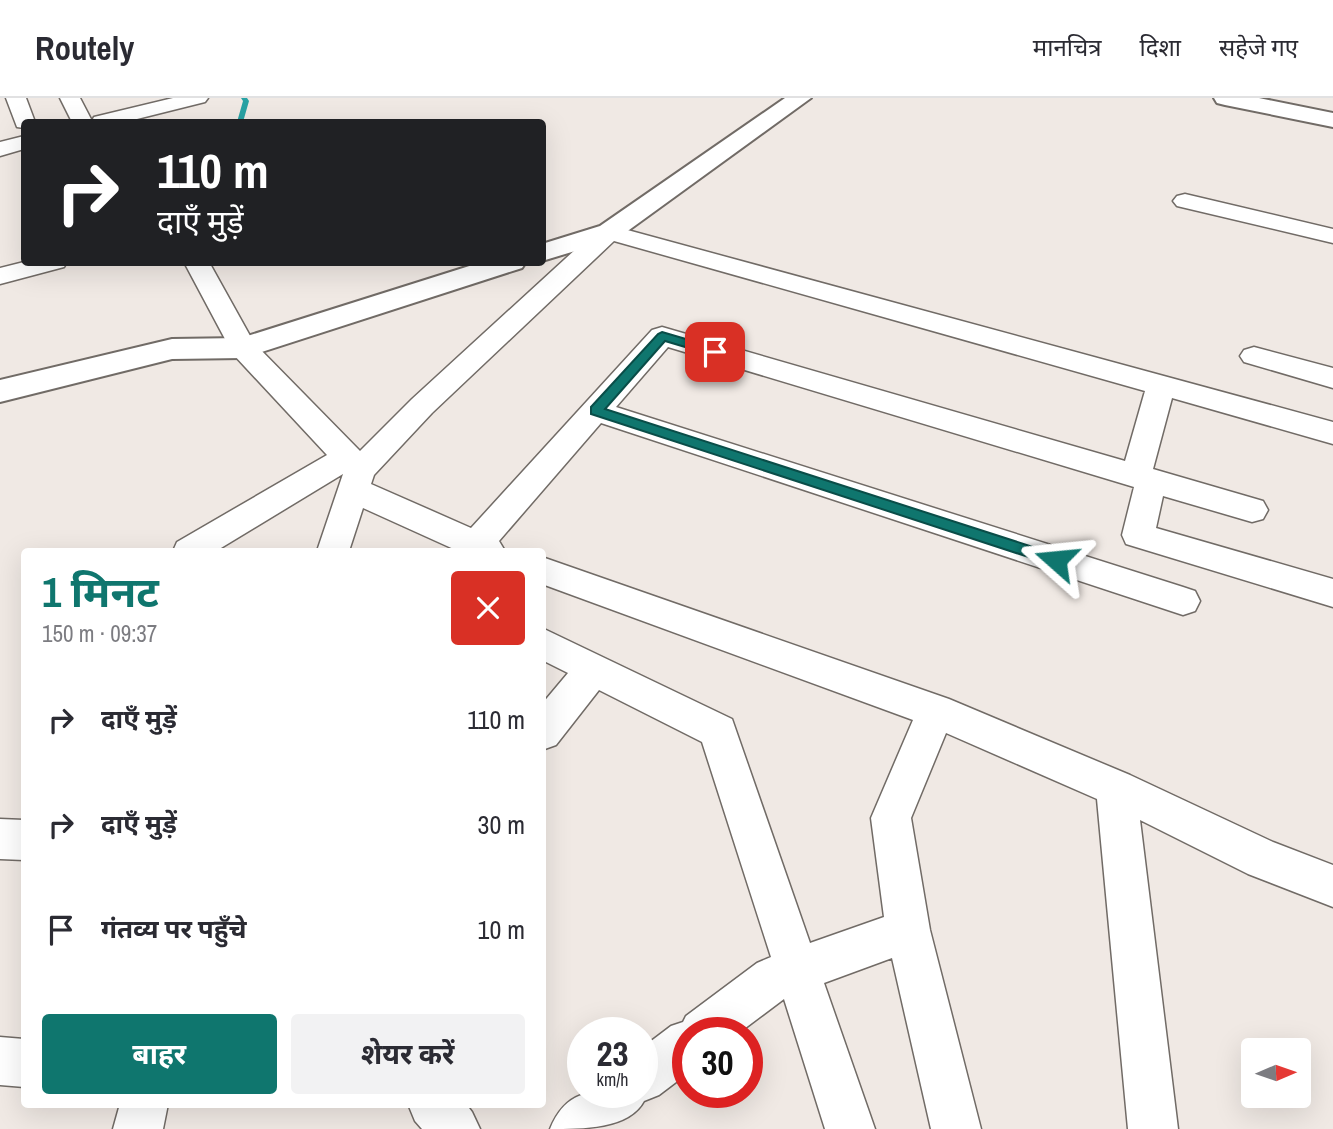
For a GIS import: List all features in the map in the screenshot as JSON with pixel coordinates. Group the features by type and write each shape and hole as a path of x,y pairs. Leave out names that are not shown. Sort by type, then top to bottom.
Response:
{"main road":[{"path":"546,252 609,232 800,98"},
{"path":"1225,98 1333,120"},
{"path":"0,391 173,349 243,348 499,266"}],"street":[{"path":"0,100 13,98 24,119"},
{"path":"70,98 80,119"},
{"path":"110,119 128,112 198,98"},
{"path":"0,149 21,144"},
{"path":"1185,201 1333,236"},
{"path":"195,548 354,472 609,232 1333,433"},
{"path":"0,276 39,266"},
{"path":"198,266 243,348 354,472 481,548"},
{"path":"486,548 596,411 662,336 1252,510"},
{"path":"1254,356 1333,378"},
{"path":"1161,385 1144,478 1138,535 1333,593"},
{"path":"596,411 1183,601"},
{"path":"334,548 354,472"},
{"path":"546,571 936,710 1116,788 1263,859 1333,886"},
{"path":"546,645 718,731 850,1129"},
{"path":"546,728 594,669"},
{"path":"936,710 891,818 908,930 956,1129"},
{"path":"1116,788 1153,1129"},
{"path":"0,839 21,840"},
{"path":"722,1017 773,979 908,930"},
{"path":"658,1066 672,1055"},
{"path":"0,1061 21,1063"},
{"path":"138,1129 143,1108"},
{"path":"436,1108 454,1129"},
{"path":"575,1129 603,1108"}],"waterway":[{"path":"241,119 246,101 244,98"}],"route":[{"path":"715,352 662,336 596,411 1056,560"}]}
